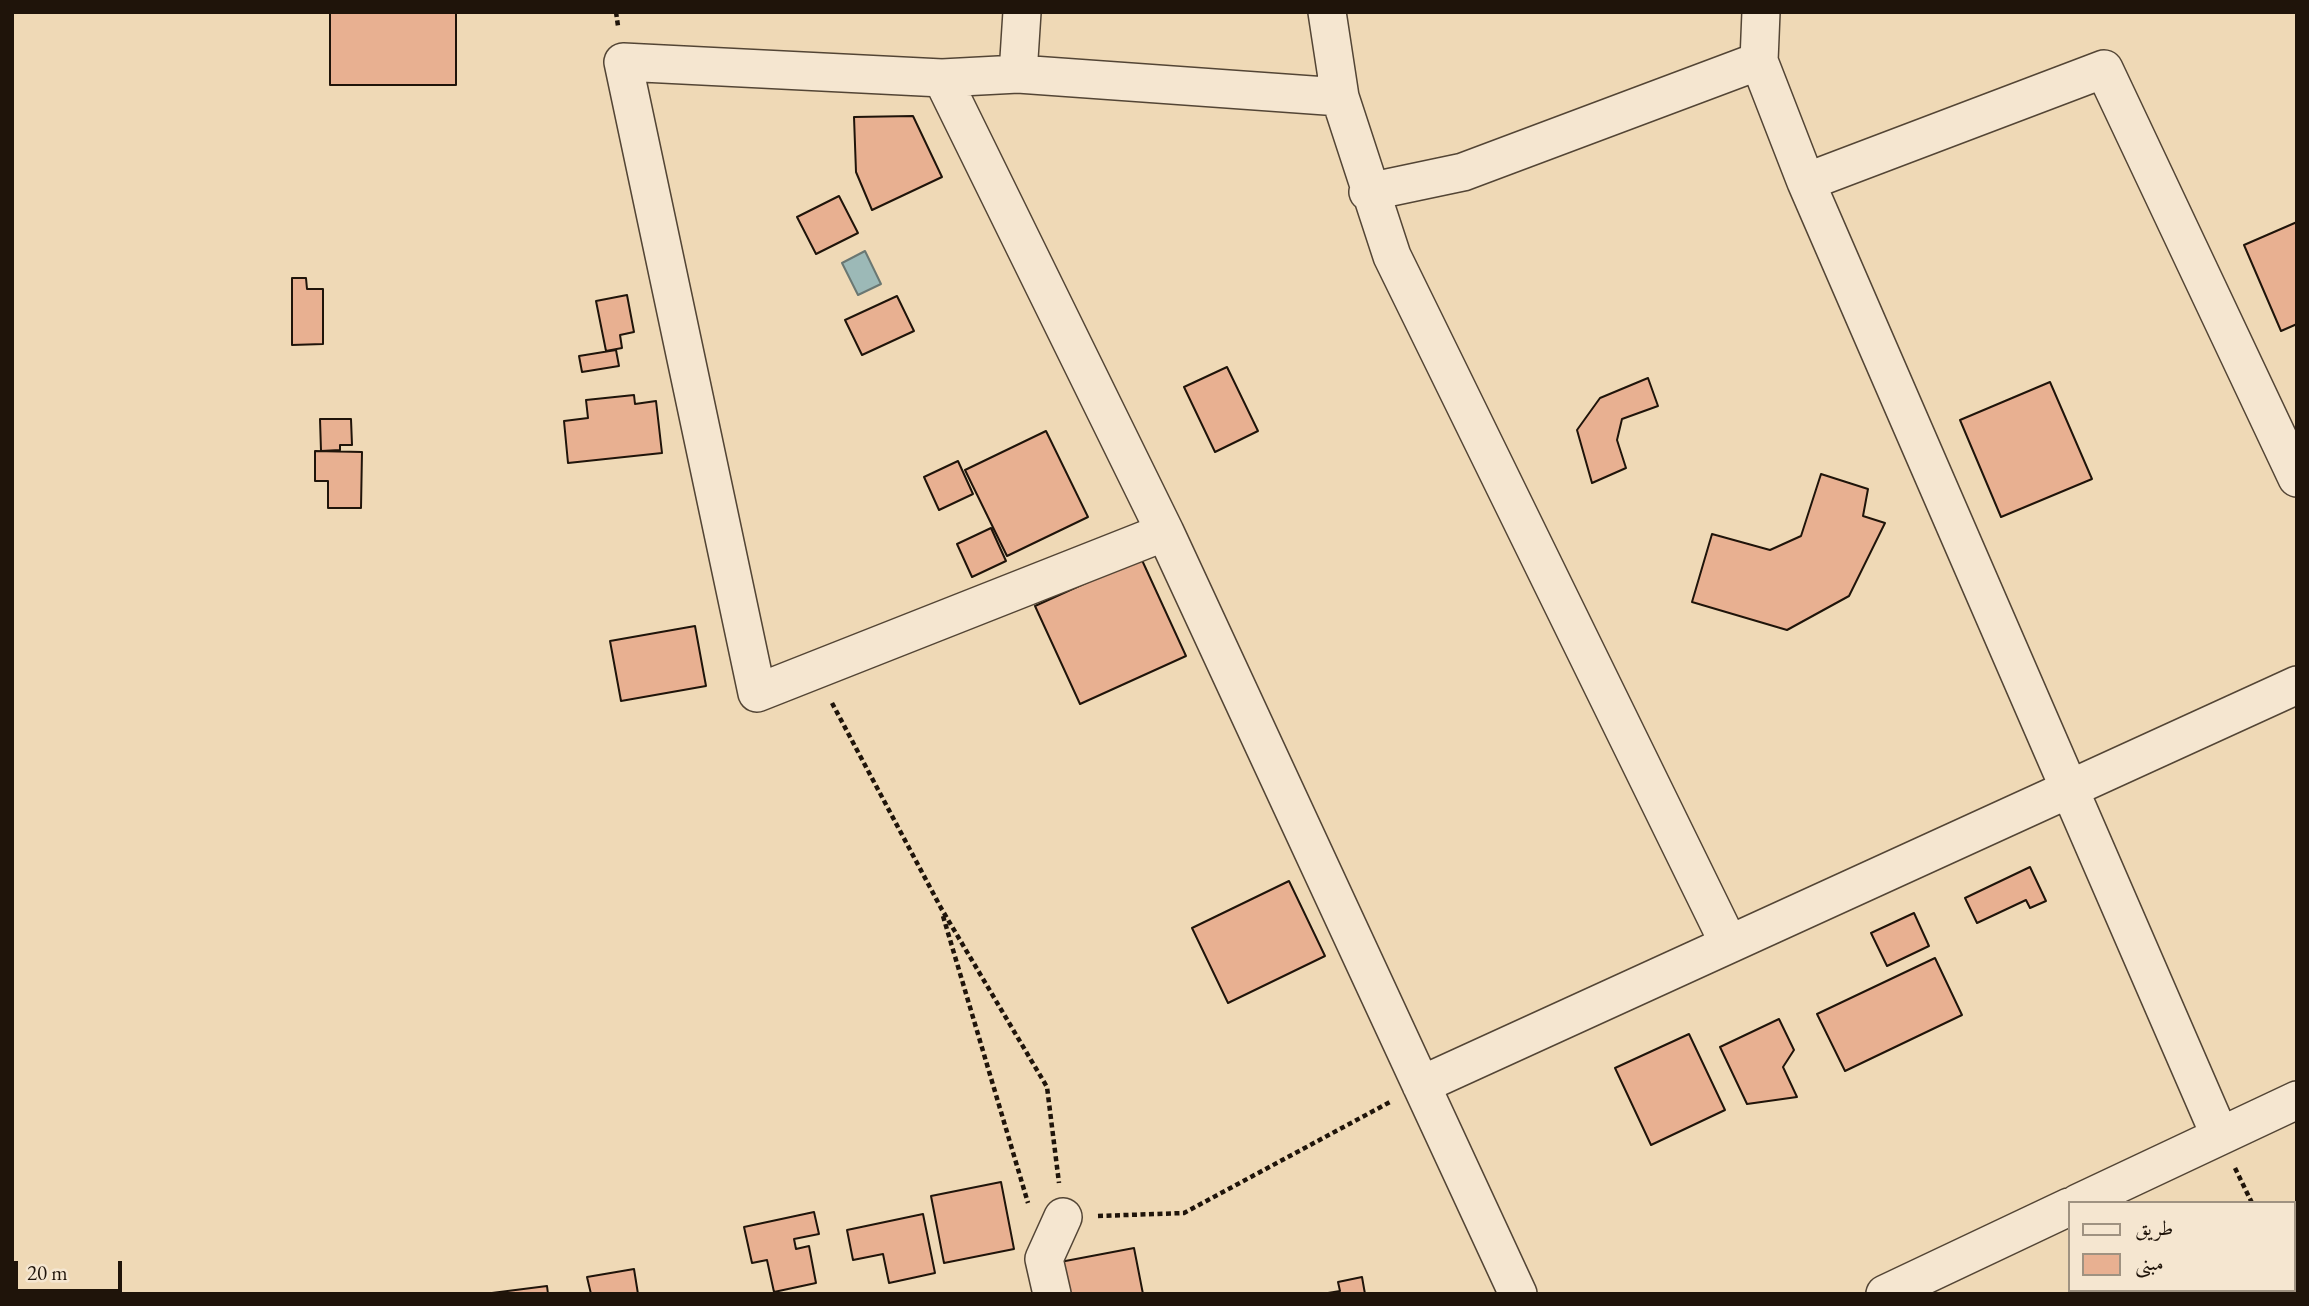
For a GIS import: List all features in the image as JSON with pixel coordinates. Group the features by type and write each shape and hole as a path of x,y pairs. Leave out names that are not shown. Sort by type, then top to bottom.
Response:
{"street":[{"path":"1018,74 1022,12"},
{"path":"1327,12 1339,97 1368,192 1392,256 1729,944"},
{"path":"1761,12 1759,61 1806,182 2220,1136"},
{"path":"1368,192 1463,172 1632,106 1759,61"},
{"path":"1165,532 757,693 623,62 942,78 1018,74 1339,97"},
{"path":"1806,182 2104,69 2297,478"},
{"path":"942,78 1165,532 1518,1294"},
{"path":"1421,1085 2297,685"},
{"path":"2082,1201 2297,1100"},
{"path":"1885,1294 2068,1207"},
{"path":"1048,1277 1063,1217"}],"path":[{"path":"814,671 941,908 1047,1087 1063,1217 1184,1213 1421,1085"},
{"path":"941,908 1048,1277"}],"water":[{"path":"865,251 881,284 858,295 842,263"}],"building":[{"path":"330,12 456,12 456,85 330,85"},
{"path":"913,116 942,177 872,210 856,172 854,117"},
{"path":"839,196 858,233 816,254 797,217"},
{"path":"2297,222 2297,324 2281,331 2244,245"},
{"path":"292,278 306,278 307,289 323,289 323,344 292,345"},
{"path":"627,295 634,332 620,335 622,348 606,351 596,301"},
{"path":"897,296 914,331 862,355 845,320"},
{"path":"616,350 619,366 582,372 579,356"},
{"path":"1227,367 1258,431 1215,452 1184,387"},
{"path":"1648,378 1658,406 1622,419 1617,440 1626,468 1592,483 1577,430 1600,398"},
{"path":"2050,382 2092,479 2001,517 1960,420"},
{"path":"634,395 635,404 656,401 662,453 568,463 564,421 588,418 586,400"},
{"path":"320,419 351,419 352,445 340,445 340,450 321,451"},
{"path":"1046,431 1088,517 1007,556 965,470"},
{"path":"315,451 362,452 361,508 328,508 328,481 315,481"},
{"path":"958,461 973,494 939,510 924,477"},
{"path":"1821,474 1868,489 1863,516 1885,523 1849,596 1787,630 1692,602 1712,534 1770,550 1801,536"},
{"path":"991,528 1006,561 972,577 957,544"},
{"path":"1141,558 1186,656 1080,704 1035,606"},
{"path":"695,626 706,686 621,701 610,641"},
{"path":"2030,867 2046,901 2030,908 2026,900 1977,923 1965,898"},
{"path":"1289,881 1325,956 1228,1003 1192,928"},
{"path":"1914,913 1929,946 1887,966 1871,933"},
{"path":"1935,958 1962,1015 1845,1071 1817,1014"},
{"path":"1779,1019 1794,1050 1783,1067 1797,1097 1747,1104 1720,1047"},
{"path":"1689,1034 1725,1110 1651,1145 1615,1068"},
{"path":"1001,1182 1014,1249 944,1263 931,1196"},
{"path":"814,1212 819,1234 794,1239 796,1249 809,1246 816,1283 774,1292 767,1260 752,1263 744,1227"},
{"path":"923,1214 935,1273 889,1283 883,1254 853,1260 847,1230"},
{"path":"1134,1248 1143,1294 1066,1294 1060,1262"},
{"path":"634,1269 638,1294 591,1294 587,1277"},
{"path":"1362,1277 1365,1294 1322,1294 1340,1291 1338,1282"},
{"path":"547,1286 548,1294 484,1294"}]}
